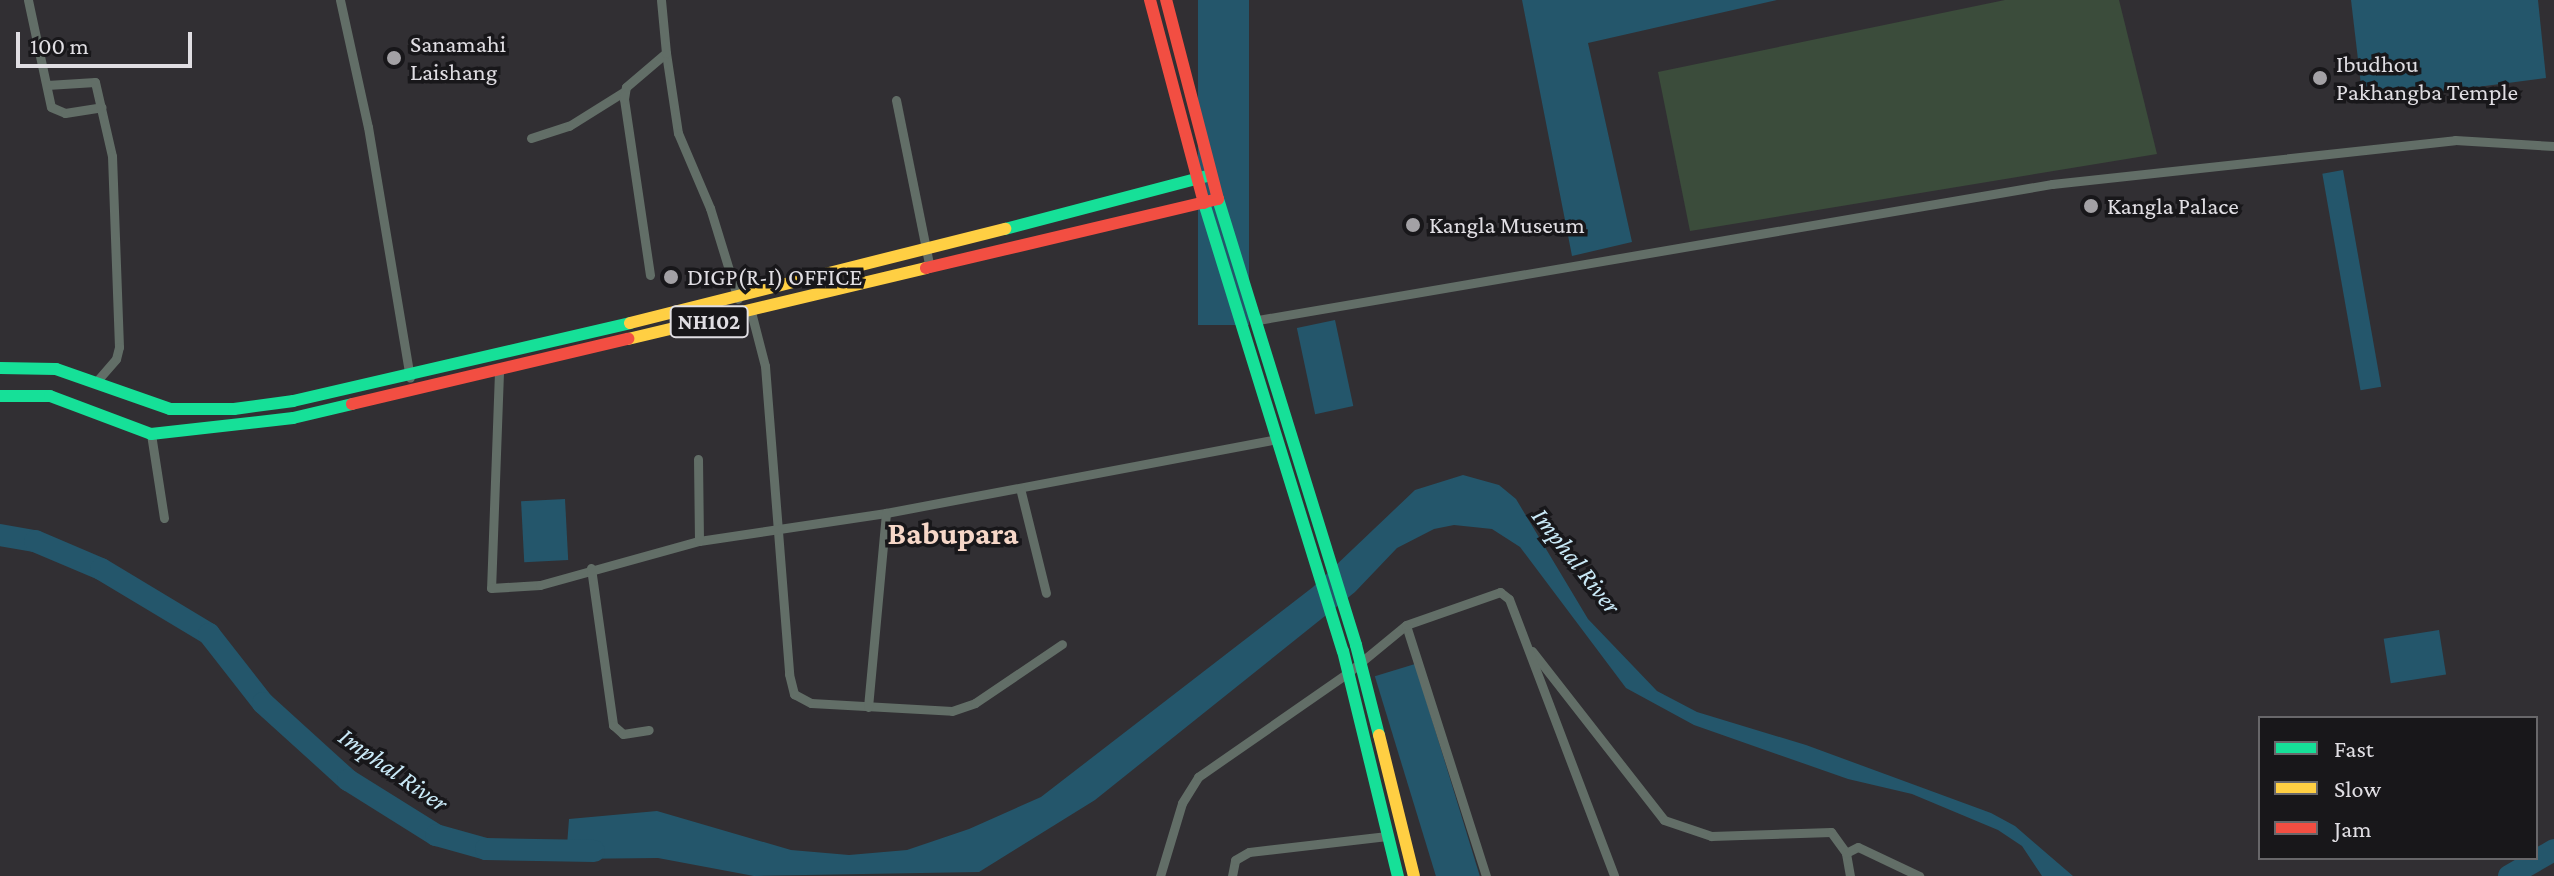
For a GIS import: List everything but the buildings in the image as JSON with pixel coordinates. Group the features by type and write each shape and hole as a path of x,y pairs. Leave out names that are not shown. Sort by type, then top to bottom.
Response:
{"main road":[{"path":"1150,0 1204,203 1303,533 1349,672 1398,876"},
{"path":"1166,0 1218,199 1258,320 1356,645 1414,876"},
{"name":"NH102","path":"0,368 56,369 148,404 208,410 293,401 737,298 1211,175"},
{"name":"NH102","path":"0,396 50,396 151,434 293,418 499,372 1218,199"},
{"path":"1040,221 1045,242"}],"street":[{"path":"28,0 56,112 102,107"},
{"path":"340,0 368,127 413,392"},
{"path":"661,0 678,133 710,208 737,298 753,310 765,366 791,687 811,703 962,708 1062,644"},
{"path":"531,138 569,126 625,91 666,53"},
{"path":"47,85 91,80 102,107 115,186 119,347 116,359 96,382"},
{"path":"625,91 650,275"},
{"path":"896,100 930,268"},
{"path":"1258,320 2052,184 2455,140 2554,146"},
{"path":"499,372 491,588 540,585 591,568 699,541 886,513 1277,439"},
{"path":"151,434 164,518"},
{"path":"698,459 699,541"},
{"path":"1020,488 1046,593"},
{"path":"868,707 886,513"},
{"path":"591,568 613,725 623,734 649,730"},
{"path":"1160,876 1182,803 1198,777 1349,672 1359,659 1406,625 1500,592 1509,599 1614,876"},
{"path":"1406,625 1486,876"},
{"path":"1526,642 1664,820 1711,836 1831,832 1846,853 1850,876"},
{"path":"1232,876 1235,860 1249,852 1387,836"},
{"path":"1846,853 1858,847 1919,876"}],"green space":[{"path":"2005,0 2119,0 2157,154 1690,231 1658,72"}],"water":[{"path":"1198,0 1249,0 1249,325 1198,325"},
{"path":"1522,0 1777,0 1588,43 1632,242 1572,256"},
{"path":"2351,0 2538,0 2546,78 2363,102"},
{"path":"2343,170 2381,387 2361,390 2322,174"},
{"path":"1335,320 1353,406 1315,414 1297,328"},
{"path":"1463,475 1499,485 1516,499 1588,619 1657,691 1697,712 1806,745 1991,813 2015,826 2073,876 2042,876 2022,846 1998,830 1912,794 1848,779 1694,725 1626,688 1520,547 1492,529 1454,525 1434,529 1397,548 1355,592 1095,800 979,872 754,876 658,858 566,859 569,819 657,811 791,850 849,855 907,850 969,829 1041,797 1313,587 1415,490"},
{"path":"565,499 568,560 524,562 521,501"},
{"path":"2439,630 2446,674 2391,683 2384,639"},
{"path":"1415,664 1480,876 1436,876 1375,676"}],"waterway":[{"name":"Imphal River","path":"0,535 35,541 101,569 209,634 263,703 348,780 436,835 486,849 594,851"},
{"name":"Imphal River","path":"2538,859 2554,850"},
{"name":"Imphal River","path":"2509,876 2537,860"}],"traffic: fast":[{"path":"1005,229 1211,175"},
{"path":"1218,199 1356,645 1379,735"},
{"path":"1204,203 1343,651 1398,876"},
{"path":"0,368 56,369 170,409 234,409 293,401 630,323"},
{"path":"0,396 50,396 151,434 293,418 352,404"}],"traffic: slow":[{"path":"630,323 1005,229"},
{"path":"628,339 926,268"},
{"path":"1379,735 1414,876"}],"traffic: jam":[{"path":"1150,0 1204,203"},
{"path":"926,268 1218,199 1166,0"},
{"path":"352,404 628,339"}],"place":[{"name":"Sanamahi Laishang","path":"394,58"},
{"name":"Ibudhou Pakhangba Temple","path":"2320,78"},
{"name":"Kangla Palace","path":"2091,206"},
{"name":"Kangla Museum","path":"1413,225"},
{"name":"DIGP(R-I) OFFICE","path":"671,277"}],"district":[{"name":"Babupara","path":"953,533"}]}
